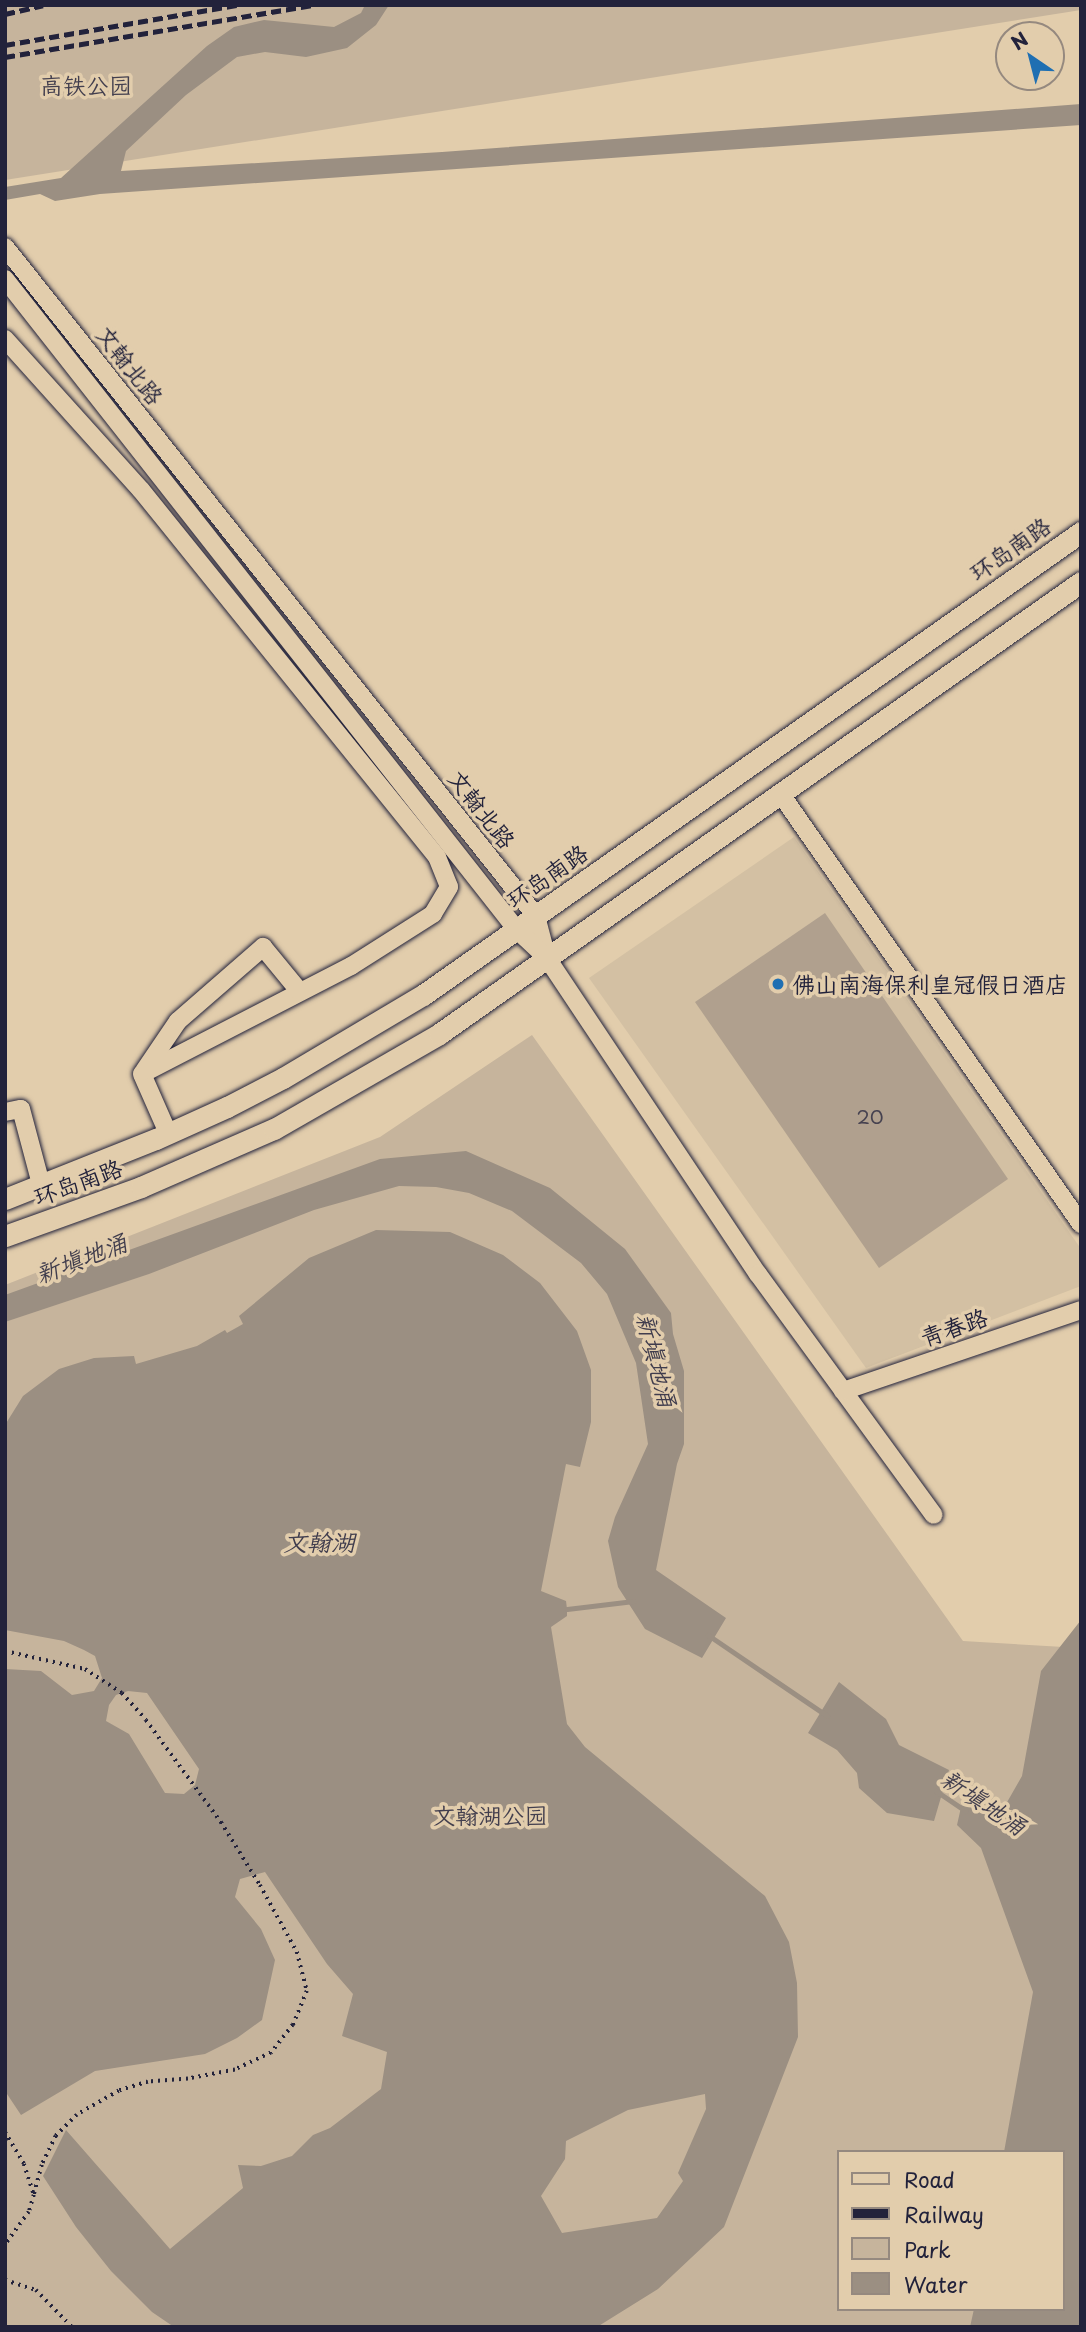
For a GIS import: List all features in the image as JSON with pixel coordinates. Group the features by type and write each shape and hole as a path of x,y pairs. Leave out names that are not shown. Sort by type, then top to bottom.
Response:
{"main road":[{"name":"环岛南路","path":"5,1199 168,1133 283,1079 423,995 1081,532"},
{"name":"环岛南路","path":"5,1236 141,1187 274,1129 439,1034 1081,582"}],"street":[{"name":"文翰北路","path":"5,247 536,916 547,958"},
{"name":"文翰北路","path":"5,279 517,930 547,958"},
{"path":"5,339 141,490 438,857 449,887 433,914 351,966 142,1074"},
{"path":"780,793 1081,1224"},
{"path":"142,1074 178,1021 263,947 300,992"},
{"path":"547,958 758,1274 934,1515"},
{"path":"142,1074 168,1133"},
{"path":"5,1112 21,1109 41,1184"},
{"name":"青春路","path":"843,1391 1081,1310"}],"path":[{"path":"5,1651 85,1669 122,1693 146,1720 221,1822 260,1885 297,1952 307,1991 293,2025 271,2053 235,2070 188,2079 148,2082 120,2091 77,2115 56,2136 42,2165 29,2213 5,2245"},
{"path":"5,2132 24,2164 34,2195"},
{"path":"5,2280 36,2290 72,2327"}],"shaded area":[{"name":"佛山南海保利皇冠假日酒店","path":"794,837 1081,1249 1081,1286 866,1368 589,978"}],"green space":[{"name":"高铁公园","path":"5,5 1081,5 1081,10 995,21 995,24 5,180"},
{"name":"文翰湖公园","path":"532,1035 963,1641 1081,1648 1081,2327 5,2327 5,1285 380,1137"}],"water":[{"path":"365,5 389,5 376,25 347,48 306,57 265,52 237,57 186,95 126,151 121,171 442,152 1081,104 1081,125 100,194 55,201 40,194 5,200 5,187 61,178 207,46 234,27 264,20 334,27 361,13"},
{"path":"466,1151 550,1188 625,1249 671,1313 673,1334 684,1371 684,1444 677,1464 656,1570 726,1618 702,1658 645,1629 618,1587 608,1541 615,1517 648,1444 636,1363 607,1294 581,1263 512,1211 469,1193 436,1187 399,1186 314,1210 149,1274 5,1322 5,1295 380,1159"},
{"name":"文翰湖","path":"376,1230 450,1232 503,1255 540,1283 577,1331 591,1370 591,1422 580,1467 566,1464 541,1591 566,1601 567,1616 551,1627 567,1724 585,1747 765,1896 789,1942 797,1983 798,2037 724,2227 658,2289 597,2327 174,2327 152,2312 111,2271 76,2227 43,2176 66,2130 170,2249 243,2188 238,2165 261,2166 292,2156 313,2135 330,2128 381,2089 387,2052 342,2036 353,1994 327,1964 265,1872 240,1879 235,1897 261,1929 275,1960 262,2020 237,2038 205,2054 95,2071 21,2115 5,2091 5,1669 41,1671 72,1695 94,1691 102,1678 95,1656 84,1650 64,1641 5,1630 5,1425 23,1396 59,1369 94,1358 134,1356 136,1364 197,1346 225,1330 227,1333 243,1324 239,1316 309,1258","holes":["128,1691 147,1693 199,1769 195,1785 184,1794 165,1793 129,1734 106,1721 109,1705 116,1695","705,2094 706,2109 678,2173 683,2181 657,2218 562,2233 541,2196 565,2159 566,2141 628,2110"]},
{"path":"1081,1620 1081,2327 970,2327 974,2311 1065,2311 1065,2150 1004,2150 1033,1992 981,1848 957,1825 966,1785 1002,1811 1022,1776 1041,1671"},
{"path":"839,1682 886,1719 899,1745 949,1770 934,1821 887,1813 859,1788 857,1773 837,1750 808,1733"}],"building":[{"path":"825,913 1008,1179 879,1268 695,1002"}],"waterway":[{"path":"567,1609 634,1601"},
{"name":"新填地涌","path":"708,1635 827,1716"},
{"name":"新填地涌","path":"936,1791 966,1811"}],"railway":[{"path":"5,14 43,5"},
{"path":"5,45 237,5"},
{"path":"5,57 313,5"}],"place":[{"name":"佛山南海保利皇冠假日酒店","path":"778,984"}]}
